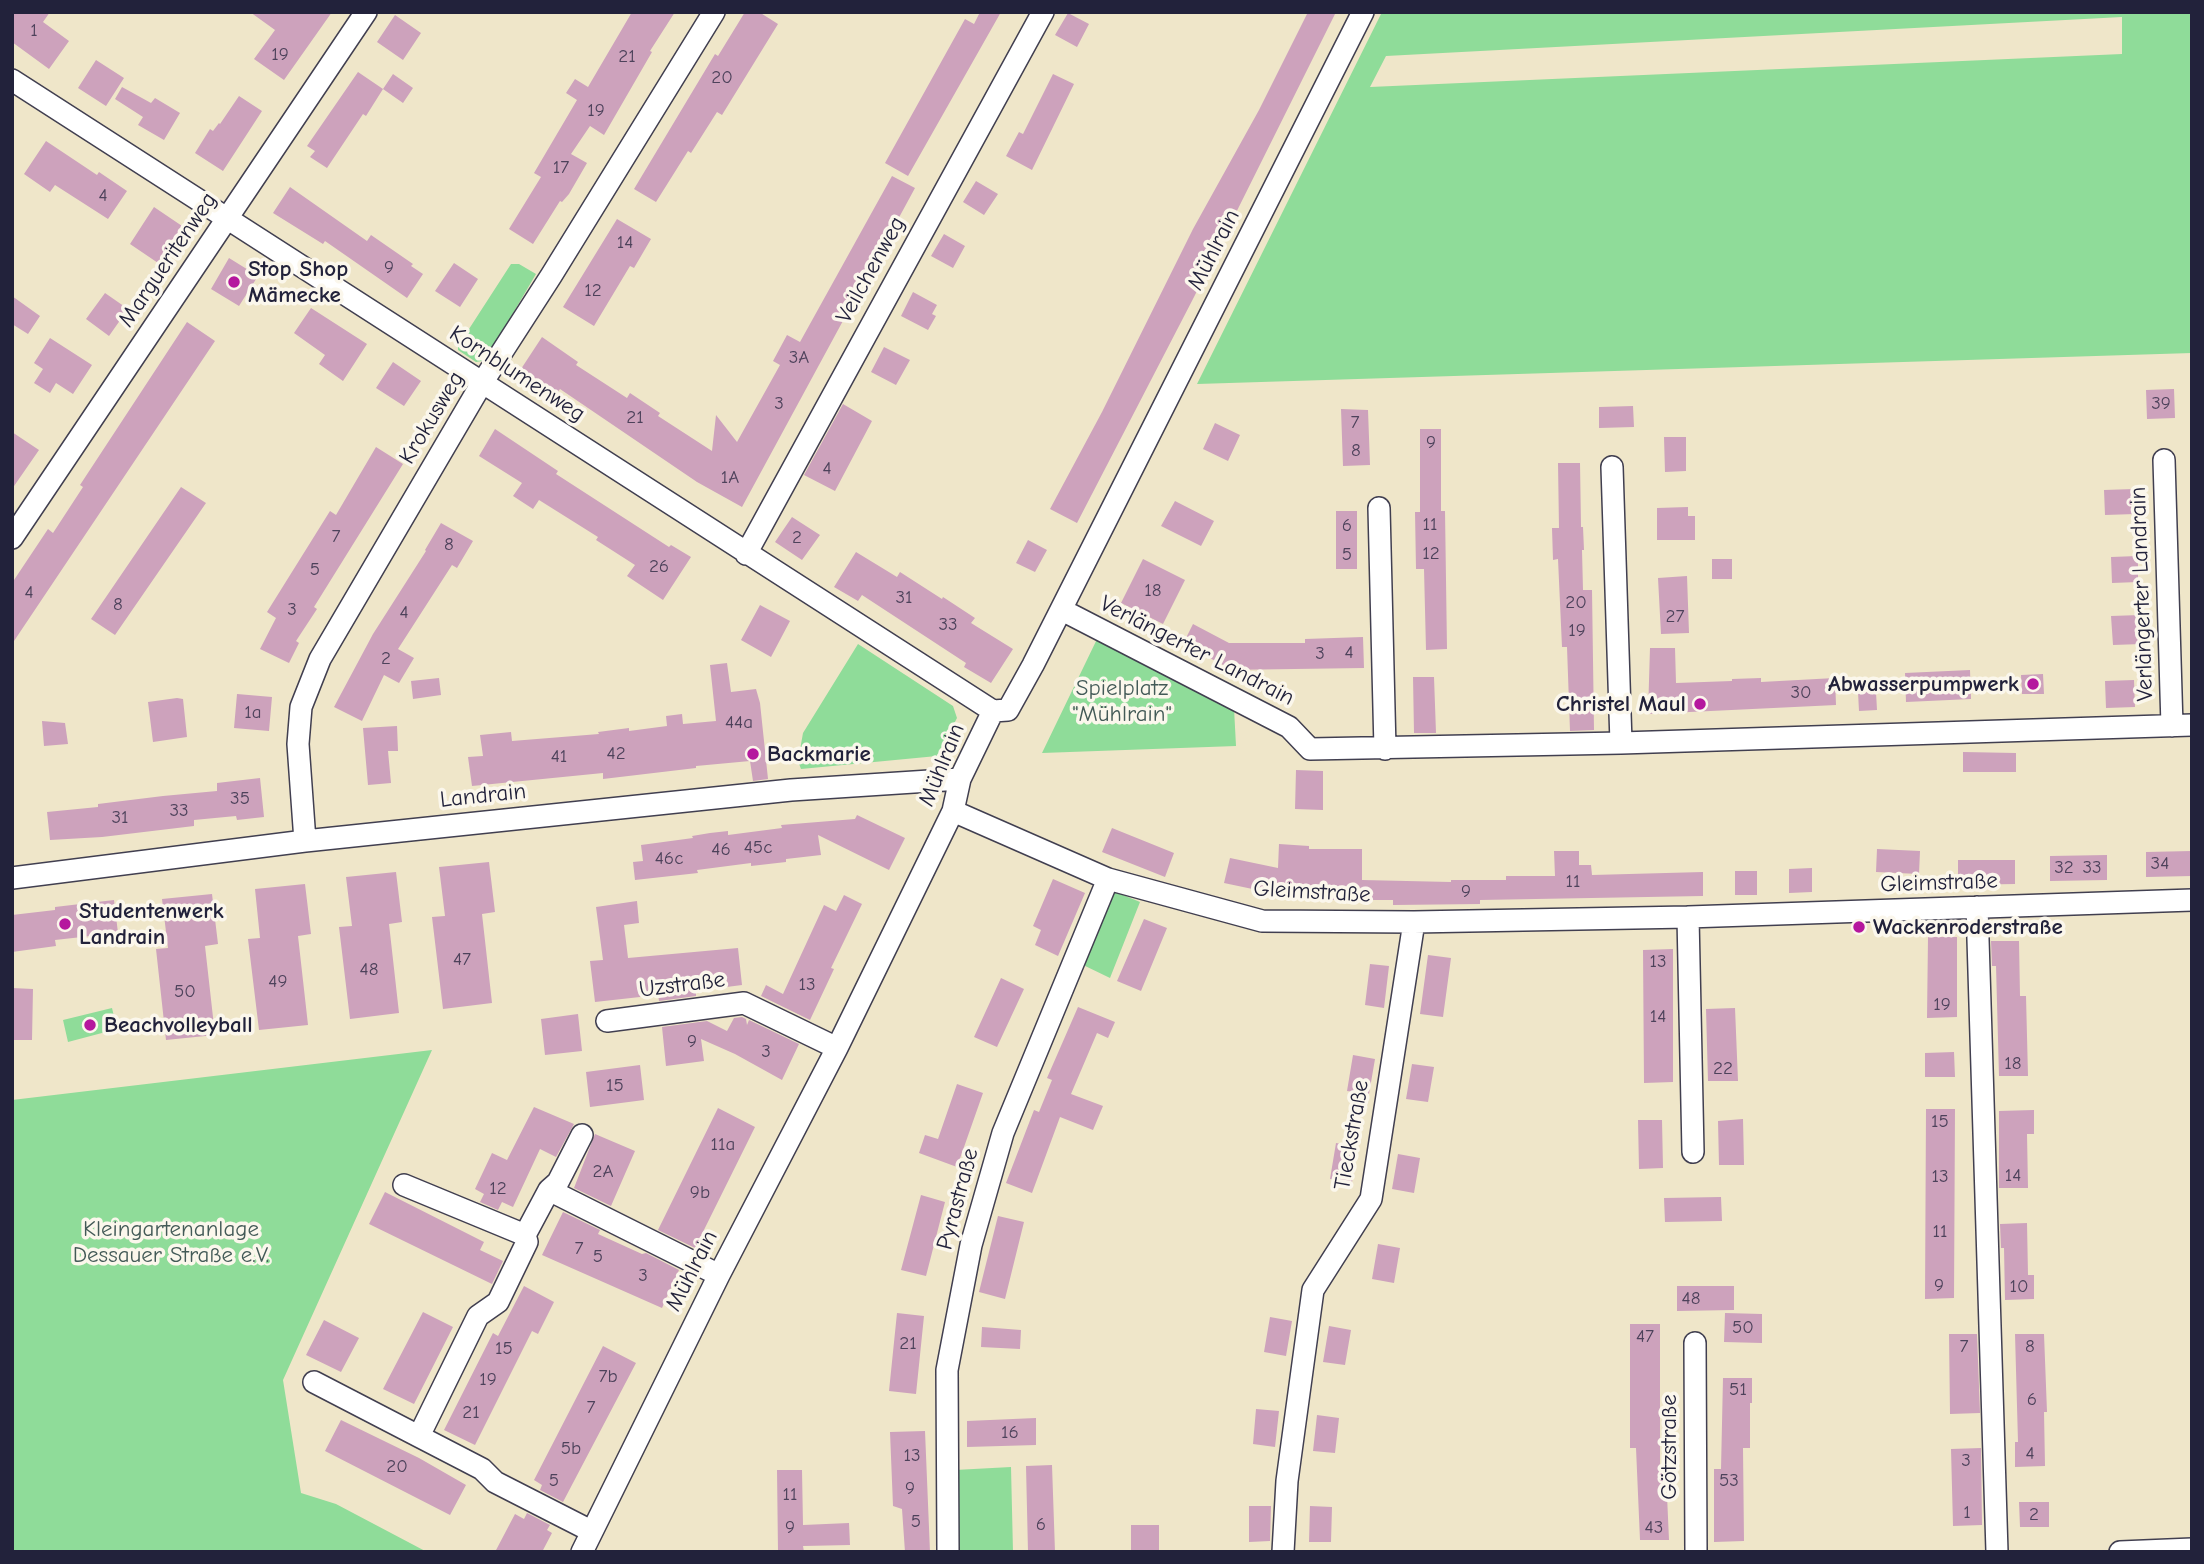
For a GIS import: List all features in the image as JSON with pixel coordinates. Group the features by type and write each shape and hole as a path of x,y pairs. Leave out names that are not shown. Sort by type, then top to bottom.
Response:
{"street":[{"name":"Margueritenweg","path":"12,538 366,12"},
{"name":"Krokusweg","path":"305,841 298,744 301,707 320,659 482,383 714,12"},
{"name":"Veilchenweg","path":"746,554 1043,12"},
{"name":"Mühlrain","path":"582,1552 719,1275 837,1048 953,811 960,779 993,711 1008,710 1062,610 1363,12"},
{"name":"Kornblumenweg","path":"12,80 993,711"},
{"name":"Verlängerter Landrain","path":"1062,610 1289,727 1310,750 2182,726 2164,460"},
{"path":"1612,467 1621,743"},
{"path":"1379,508 1385,750"},
{"name":"Landrain","path":"12,878 305,841 791,789 960,779"},
{"name":"Gleimstraße","path":"953,811 1108,878 1262,921 1414,922 1688,917 2192,900"},
{"name":"Pyrastraße","path":"948,1552 947,1370 971,1245 1003,1133 1108,878"},
{"path":"1977,907 1997,1552"},
{"path":"1688,917 1693,1152"},
{"name":"Tieckstraße","path":"1283,1552 1287,1480 1313,1290 1371,1199 1414,922"},
{"name":"Uzstraße","path":"607,1021 744,1003 837,1048"},
{"path":"419,1436 478,1316 498,1302 527,1242 525,1235 548,1190 558,1182 582,1135"},
{"path":"404,1185 525,1235"},
{"path":"548,1190 719,1275"},
{"name":"Götzstraße","path":"1695,1343 1696,1552"},
{"path":"314,1382 482,1469 495,1482 591,1531"},
{"path":"2120,1552 2192,1549"}],"green space":[{"path":"1382,12 2192,12 2192,353 1197,384","holes":["2122,17 2122,54 1370,87 1386,56"]},
{"path":"511,264 519,264 536,274 488,356 476,362 458,350 458,346"},
{"name":"Spielplatz \"Mühlrain\"","path":"1099,635 1234,708 1236,746 1042,753"},
{"path":"858,644 953,706 957,718 937,756 801,769 798,761 803,733"},
{"path":"1111,890 1140,902 1110,978 1079,963"},
{"name":"Beachvolleyball","path":"112,1008 117,1029 68,1042 63,1020"},
{"name":"Kleingartenanlage Dessauer Straße e.V.","path":"432,1050 283,1380 301,1493 336,1504 427,1552 12,1552 12,1100"},
{"path":"1011,1467 1013,1552 957,1552 955,1470"}],"building":[{"path":"12,12 50,12 43,22 69,41 49,69 12,42"},
{"path":"250,12 332,12 284,80 254,59 275,30"},
{"path":"632,12 675,12 650,51 652,52 604,135 590,126 571,154 587,163 569,194 560,201 533,244 509,229 541,177 534,173 577,100 566,93 575,79 588,87"},
{"path":"745,12 759,12 778,24 722,115 717,112 691,153 688,151 656,202 634,189 715,54 718,56"},
{"path":"980,12 1001,12 908,176 885,163 965,19 974,24"},
{"path":"1308,12 1336,12 1194,297 1077,523 1050,509"},
{"path":"1068,13 1089,24 1077,47 1055,35"},
{"path":"395,15 421,33 403,60 377,42"},
{"path":"96,60 124,78 106,106 78,88"},
{"path":"358,72 383,89 327,168 310,157 315,151 307,146"},
{"path":"393,74 413,88 403,103 383,89"},
{"path":"1053,74 1074,84 1032,170 1006,156 1019,132 1023,134"},
{"path":"122,87 151,103 155,98 180,113 164,140 138,125 143,117 115,99"},
{"path":"239,96 262,111 223,171 195,153 210,129 213,131 220,124"},
{"path":"46,141 97,175 99,172 127,191 108,219 55,185 50,192 24,174"},
{"path":"892,176 915,188 742,507 697,482 560,389 557,393 521,369 542,337 578,362 576,365 627,398 630,393 660,413 658,416 712,451 716,415 737,442 780,365 773,361 787,335 800,342"},
{"path":"976,181 998,194 984,215 963,202"},
{"path":"290,187 367,241 371,235 413,264 411,266 423,274 407,298 325,241 323,244 273,213"},
{"path":"154,207 185,228 161,265 130,244"},
{"path":"617,219 651,239 634,268 630,266 594,326 563,307"},
{"path":"944,234 965,246 953,268 931,256"},
{"name":"Stop Shop Mämecke","path":"229,258 258,276 239,306 211,289"},
{"path":"454,263 478,279 460,307 435,291"},
{"path":"913,292 937,305 932,314 936,316 928,330 901,316"},
{"path":"105,293 128,309 109,336 86,319"},
{"path":"12,296 40,316 28,334 12,324"},
{"path":"311,308 367,344 343,381 319,364 325,355 294,333"},
{"path":"187,322 215,341 12,644 12,583 48,529 53,533 83,487 80,485"},
{"path":"50,338 92,365 73,394 56,383 50,393 34,383 43,369 34,363"},
{"path":"884,347 910,360 896,385 871,372"},
{"path":"393,362 421,381 404,406 376,388"},
{"path":"2174,389 2175,418 2147,419 2146,390"},
{"path":"843,404 872,421 835,491 804,475"},
{"path":"1633,406 1634,427 1599,428 1599,407"},
{"path":"1341,409 1368,410 1370,465 1343,466"},
{"path":"1215,423 1240,435 1228,461 1203,449"},
{"path":"495,429 558,471 556,474 669,547 671,545 691,557 663,600 627,576 635,565 596,540 598,537 539,500 533,509 513,496 522,483 479,456"},
{"path":"1420,429 1441,429 1441,511 1445,511 1447,649 1426,650 1424,569 1416,569 1415,512 1420,512"},
{"path":"12,432 39,450 12,489"},
{"path":"1664,437 1686,437 1686,471 1665,472"},
{"path":"376,447 403,464 314,607 317,609 296,641 299,643 289,663 260,649 276,618 267,612 330,511 336,515"},
{"path":"1558,463 1580,463 1583,590 1592,590 1594,730 1570,731 1567,647 1562,647 1558,559 1553,560 1552,528 1559,528"},
{"path":"181,487 206,503 115,635 91,619"},
{"path":"2134,489 2135,514 2105,515 2104,490"},
{"path":"1175,501 1214,521 1201,546 1161,526"},
{"path":"1688,507 1688,516 1695,516 1695,540 1657,540 1657,508"},
{"path":"1336,511 1357,511 1357,569 1336,569"},
{"path":"792,517 820,535 802,560 775,542"},
{"path":"441,523 473,541 457,568 452,565 398,649 414,658 399,683 384,675 362,721 334,707 373,634"},
{"path":"1028,540 1047,550 1035,572 1016,563"},
{"path":"856,552 897,577 900,572 942,599 943,597 975,618 971,623 1013,649 991,683 964,667 966,663 862,595 858,601 834,587"},
{"path":"2138,556 2138,582 2112,583 2111,557"},
{"path":"1143,559 1185,580 1163,624 1121,603"},
{"path":"1712,559 1732,559 1732,579 1712,579"},
{"path":"1687,576 1689,633 1661,634 1658,578"},
{"path":"760,605 790,621 771,657 741,640"},
{"path":"2140,615 2141,644 2113,645 2111,616"},
{"path":"1193,624 1229,643 1305,643 1305,639 1363,637 1364,668 1225,670 1225,666 1183,644"},
{"path":"1650,648 1675,648 1676,683 1761,678 1761,682 1835,678 1836,705 1648,714"},
{"path":"727,663 731,692 756,689 760,703 768,779 753,781 750,761 603,779 603,773 472,786 468,757 483,756 480,735 511,732 512,741 599,734 598,732 629,728 629,731 667,726 666,716 682,714 683,724 716,721 710,665"},
{"path":"1970,670 1971,699 1906,702 1905,673"},
{"name":"Abwasserpumpwerk","path":"2043,674 2044,694 2022,694 2021,675"},
{"path":"1413,677 1434,677 1436,733 1414,733"},
{"path":"439,678 441,695 413,699 411,681"},
{"path":"2134,680 2135,707 2106,708 2105,681"},
{"path":"1858,692 1876,692 1877,710 1859,711"},
{"path":"237,694 272,697 269,731 234,728"},
{"path":"183,699 187,737 153,742 148,702"},
{"path":"42,721 65,723 68,744 44,746"},
{"path":"397,726 398,751 388,751 391,783 368,785 363,728"},
{"path":"1963,752 2016,753 2016,772 1963,772"},
{"path":"1296,770 1323,771 1323,810 1295,809"},
{"path":"260,778 264,817 237,820 236,816 194,820 194,826 50,840 47,812 217,791 217,783"},
{"path":"857,815 905,838 889,870 818,835 821,855 786,859 786,862 751,866 751,863 697,870 698,873 635,880 633,862 643,861 641,845 710,833 728,831 728,835 782,828 781,825 855,819"},
{"path":"1112,828 1174,853 1165,877 1102,852"},
{"path":"1279,844 1309,846 1309,849 1362,849 1362,880 1451,882 1506,880 1506,876 1555,876 1554,851 1579,851 1579,865 1591,865 1592,875 1703,872 1703,896 1480,900 1480,904 1393,905 1393,900 1332,900 1281,895 1224,883 1230,858 1278,868"},
{"path":"1877,849 1920,851 1919,874 1876,872"},
{"path":"2192,851 2192,876 2146,877 2146,852"},
{"path":"2107,855 2107,880 2050,881 2050,856"},
{"path":"1958,860 2015,860 2015,884 1958,885"},
{"path":"489,862 495,912 482,914 492,1003 443,1009 432,917 445,916 439,867"},
{"path":"1812,868 1812,892 1789,893 1789,869"},
{"path":"1735,871 1757,871 1757,895 1735,895"},
{"path":"396,872 402,922 389,924 399,1013 350,1019 339,927 352,926 346,877"},
{"path":"1053,879 1085,893 1058,956 1035,945 1041,930 1033,926"},
{"path":"305,884 311,934 298,936 308,1025 259,1030 248,939 260,938 255,889"},
{"path":"212,894 218,944 205,946 215,1035 166,1040 156,949 168,948 162,899"},
{"path":"844,895 862,904 831,968 834,969 810,1020 761,996 766,985 783,994 824,905 836,911"},
{"name":"Studentenwerk Landrain","path":"114,900 118,933 55,940 56,946 12,952 12,915"},
{"path":"637,901 639,923 624,925 628,958 738,948 742,985 696,991 696,996 659,1001 658,995 595,1002 590,961 603,960 596,907"},
{"path":"1144,919 1167,928 1141,991 1117,981"},
{"path":"1928,937 1957,937 1957,1017 1927,1018"},
{"path":"1991,941 2019,941 2020,996 2026,996 2028,1076 1999,1076 1996,966 1992,966"},
{"path":"1673,949 1673,1082 1644,1083 1643,950"},
{"path":"1428,955 1451,958 1443,1017 1420,1014"},
{"path":"1370,964 1389,966 1384,1008 1365,1005"},
{"path":"1001,978 1024,989 997,1047 974,1037"},
{"name":"Studentenwerk Landrain","path":"12,988 33,989 32,1040 12,1040"},
{"path":"1078,1007 1115,1022 1108,1038 1097,1033 1071,1094 1103,1106 1093,1130 1060,1117 1032,1193 1006,1183 1034,1110 1039,1112 1052,1080 1047,1078"},
{"path":"1735,1008 1738,1081 1708,1081 1706,1009"},
{"path":"578,1014 582,1051 545,1055 541,1019"},
{"path":"734,1018 746,1019 747,1025 749,1020 799,1044 782,1080 701,1039 704,1061 666,1066 662,1027 707,1021 727,1031"},
{"path":"1954,1052 1955,1077 1925,1077 1925,1053"},
{"path":"1353,1055 1375,1059 1369,1094 1347,1091"},
{"path":"1412,1064 1434,1067 1428,1102 1406,1099"},
{"path":"640,1065 644,1100 590,1107 586,1072"},
{"path":"957,1084 983,1093 957,1167 919,1153 925,1135 938,1139"},
{"path":"534,1107 574,1124 556,1157 540,1149 513,1207 502,1202 498,1210 480,1202 484,1194 475,1189 492,1153 507,1160"},
{"path":"718,1108 755,1127 695,1248 658,1230"},
{"path":"1926,1109 1955,1109 1954,1298 1925,1299"},
{"path":"2034,1110 2034,1134 2027,1134 2028,1188 1999,1188 1999,1111"},
{"path":"1743,1119 1744,1165 1719,1165 1718,1121"},
{"path":"1638,1120 1662,1120 1663,1168 1639,1169"},
{"path":"595,1134 635,1151 611,1206 574,1188"},
{"path":"1336,1143 1358,1147 1352,1182 1330,1179"},
{"path":"1398,1154 1420,1158 1414,1193 1392,1189"},
{"path":"385,1192 484,1242 480,1250 503,1261 492,1284 369,1224"},
{"path":"921,1195 945,1202 926,1276 901,1270"},
{"path":"1721,1197 1722,1221 1665,1222 1664,1198"},
{"path":"563,1212 600,1230 598,1234 642,1254 646,1253 679,1270 662,1308 542,1255"},
{"path":"998,1216 1024,1222 1005,1299 979,1292"},
{"path":"2027,1223 2028,1275 2034,1275 2034,1299 2005,1300 2004,1248 2001,1248 2000,1224"},
{"path":"1378,1244 1400,1248 1394,1283 1372,1279"},
{"path":"524,1286 554,1302 538,1334 532,1331 475,1445 444,1430 493,1333 498,1336"},
{"path":"1677,1286 1734,1286 1734,1310 1677,1311"},
{"path":"423,1312 453,1327 414,1404 383,1389"},
{"path":"897,1313 924,1316 916,1394 889,1391"},
{"path":"1725,1313 1762,1314 1762,1343 1724,1342"},
{"path":"1270,1317 1292,1321 1286,1356 1264,1352"},
{"path":"324,1320 359,1338 341,1372 306,1355"},
{"path":"1630,1324 1660,1324 1660,1473 1666,1473 1669,1540 1640,1540 1636,1448 1630,1448"},
{"path":"1329,1326 1351,1330 1345,1365 1323,1362"},
{"path":"982,1327 1021,1330 1020,1349 981,1347"},
{"path":"1949,1334 1977,1334 1980,1413 1950,1414"},
{"path":"2015,1334 2044,1334 2047,1412 2044,1412 2045,1466 2015,1467 2015,1442 2018,1442"},
{"path":"603,1346 636,1363 563,1502 540,1490 542,1485 534,1480"},
{"path":"1723,1378 1752,1378 1750,1448 1743,1448 1744,1541 1714,1542 1714,1469 1721,1469"},
{"path":"1256,1409 1279,1411 1275,1447 1253,1444"},
{"path":"1317,1415 1339,1418 1335,1453 1313,1451"},
{"path":"1036,1418 1036,1445 967,1447 967,1421"},
{"path":"341,1420 419,1458 466,1485 450,1515 325,1451"},
{"path":"925,1431 930,1552 905,1552 902,1509 893,1506 890,1432"},
{"path":"1981,1448 1982,1525 1953,1526 1951,1449"},
{"path":"1052,1465 1055,1552 1028,1552 1026,1466"},
{"path":"777,1470 802,1470 803,1525 849,1523 850,1545 803,1546 804,1552 778,1552"},
{"path":"2019,1502 2049,1502 2049,1527 2020,1527"},
{"path":"1249,1506 1271,1506 1270,1541 1249,1542"},
{"path":"1310,1506 1332,1507 1331,1542 1309,1542"},
{"path":"527,1513 550,1525 547,1530 552,1533 542,1552 495,1552 515,1514 524,1519"},
{"path":"1131,1525 1159,1525 1159,1552 1131,1552"}],"place":[{"name":"Stop Shop Mämecke","path":"234,282"},
{"name":"Abwasserpumpwerk","path":"2033,684"},
{"name":"Christel Maul","path":"1700,704"},
{"name":"Backmarie","path":"753,754"},
{"name":"Studentenwerk Landrain","path":"65,924"},
{"name":"Wackenroderstraße","path":"1859,927"},
{"name":"Beachvolleyball","path":"90,1025"}]}
